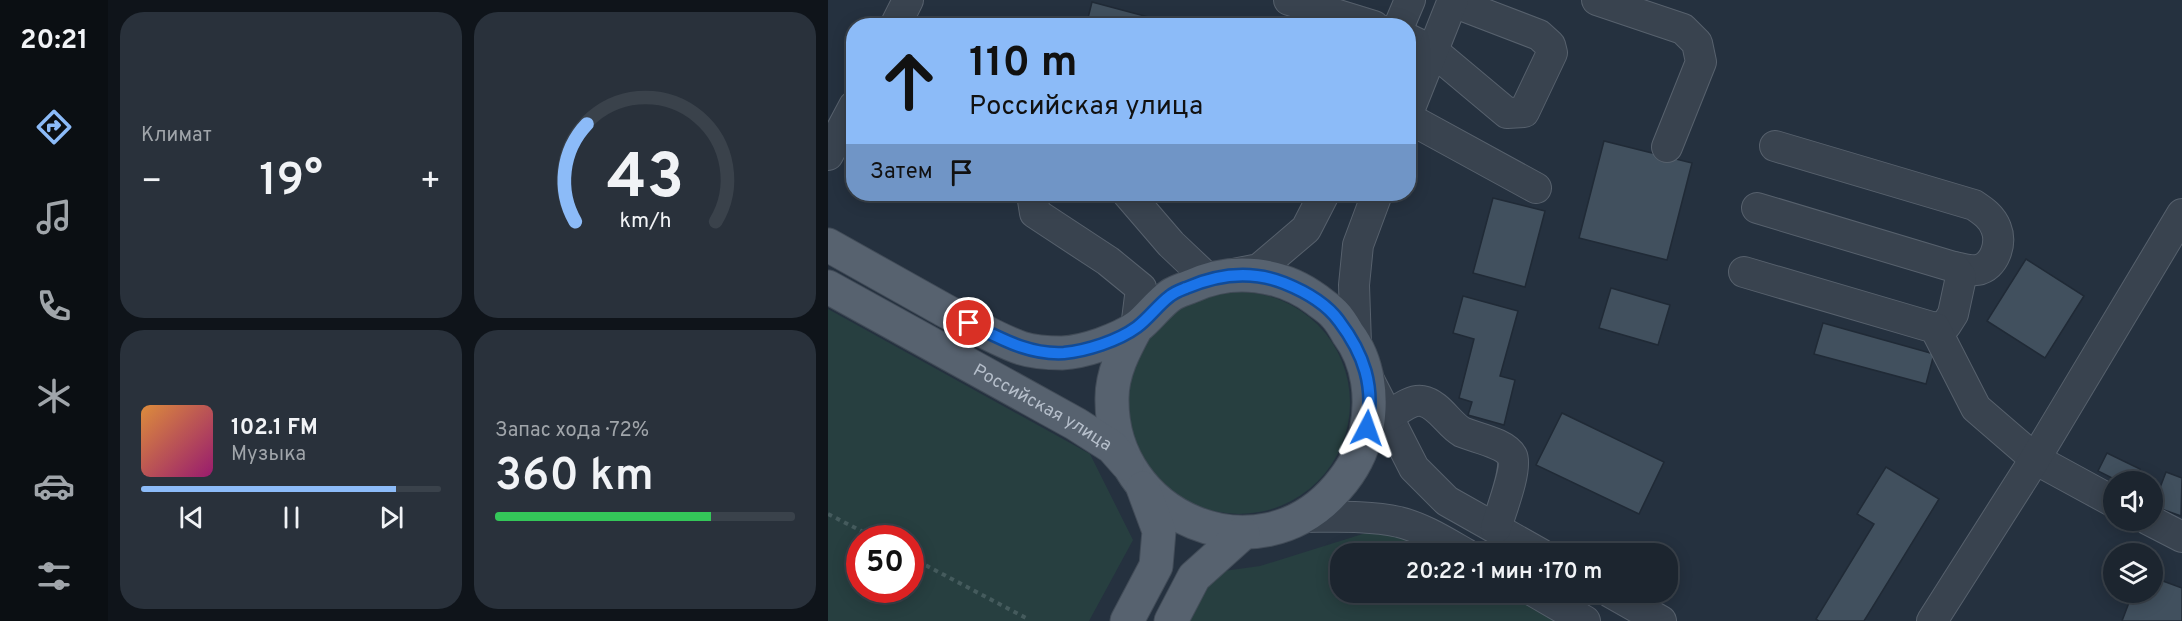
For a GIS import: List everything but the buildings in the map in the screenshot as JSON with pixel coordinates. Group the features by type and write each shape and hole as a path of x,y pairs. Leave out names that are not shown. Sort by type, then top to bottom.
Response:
{"main road":[{"name":"Российская улица","path":"828,245 969,323 1023,349 1063,353 1098,346 1136,328 1171,295 1208,279 1242,274 1271,278 1303,290 1334,313 1356,344 1367,376 1370,412 1364,443 1350,474 1326,501 1302,517 1270,530 1243,533 1206,528 1166,508 1134,475 1112,447 1076,424 828,287"},
{"path":"1127,621 1156,566 1159,531 1117,440 1112,397 1119,359 1136,328"},
{"path":"1171,621 1194,577 1243,533"}],"street":[{"path":"899,18 908,0"},
{"path":"1290,0 1348,18"},
{"path":"1402,18 1410,0"},
{"path":"1597,0 1683,29 1697,43 1701,62 1667,147"},
{"path":"1416,72 1421,45 1453,1 1539,35 1550,45 1552,53 1524,112 1507,114 1421,45"},
{"path":"1416,120 1536,188"},
{"path":"828,155 846,121"},
{"path":"1757,208 1954,267 1976,270 1985,268 1992,260 1997,246 1997,229 1992,221 1974,205 1775,146"},
{"path":"1033,201 1035,213 1108,261 1142,288 1136,328"},
{"path":"1134,201 1171,244 1208,279 1259,269 1306,229 1320,201"},
{"path":"1356,344 1354,285 1358,244 1374,201"},
{"path":"1932,621 2035,459 2182,214"},
{"path":"1744,272 1935,328 1946,325 1953,314 1961,277 1954,267"},
{"path":"1935,328 1976,408 2035,459 2103,496"},
{"path":"1367,376 1414,468 1447,501 1522,543"},
{"path":"1388,416 1416,401 1424,401 1432,405 1461,431 1506,449 1513,457 1513,468 1496,528"},
{"path":"1302,517 1358,517 1399,522 1433,534 1448,543"},
{"path":"2163,528 2182,537"},
{"path":"1554,603 1585,621"},
{"path":"1629,603 1661,621"}],"path":[{"path":"828,514 850,525"},
{"path":"924,564 1026,618 1024,621"}],"green space":[{"path":"1239,292 1261,294 1291,305 1309,317 1325,333 1337,351 1345,371 1350,403 1348,425 1337,455 1325,473 1309,489 1291,501 1271,509 1239,514 1217,512 1187,501 1169,489 1153,473 1141,455 1133,435 1128,403 1130,381 1141,351 1153,333 1169,317 1187,305 1207,297"},
{"path":"828,309 1090,454 1133,540 1089,621 828,621"},
{"path":"1369,532 1421,543 1334,543"},
{"path":"1330,544 1330,603 1524,603 1556,621 1183,621 1200,587 1224,571 1260,566"}],"route":[{"path":"969,323 1023,349 1063,353 1098,346 1136,328 1171,295 1208,279 1242,274 1271,278 1303,290 1334,313 1356,344 1367,376 1370,412 1367,428"}]}
